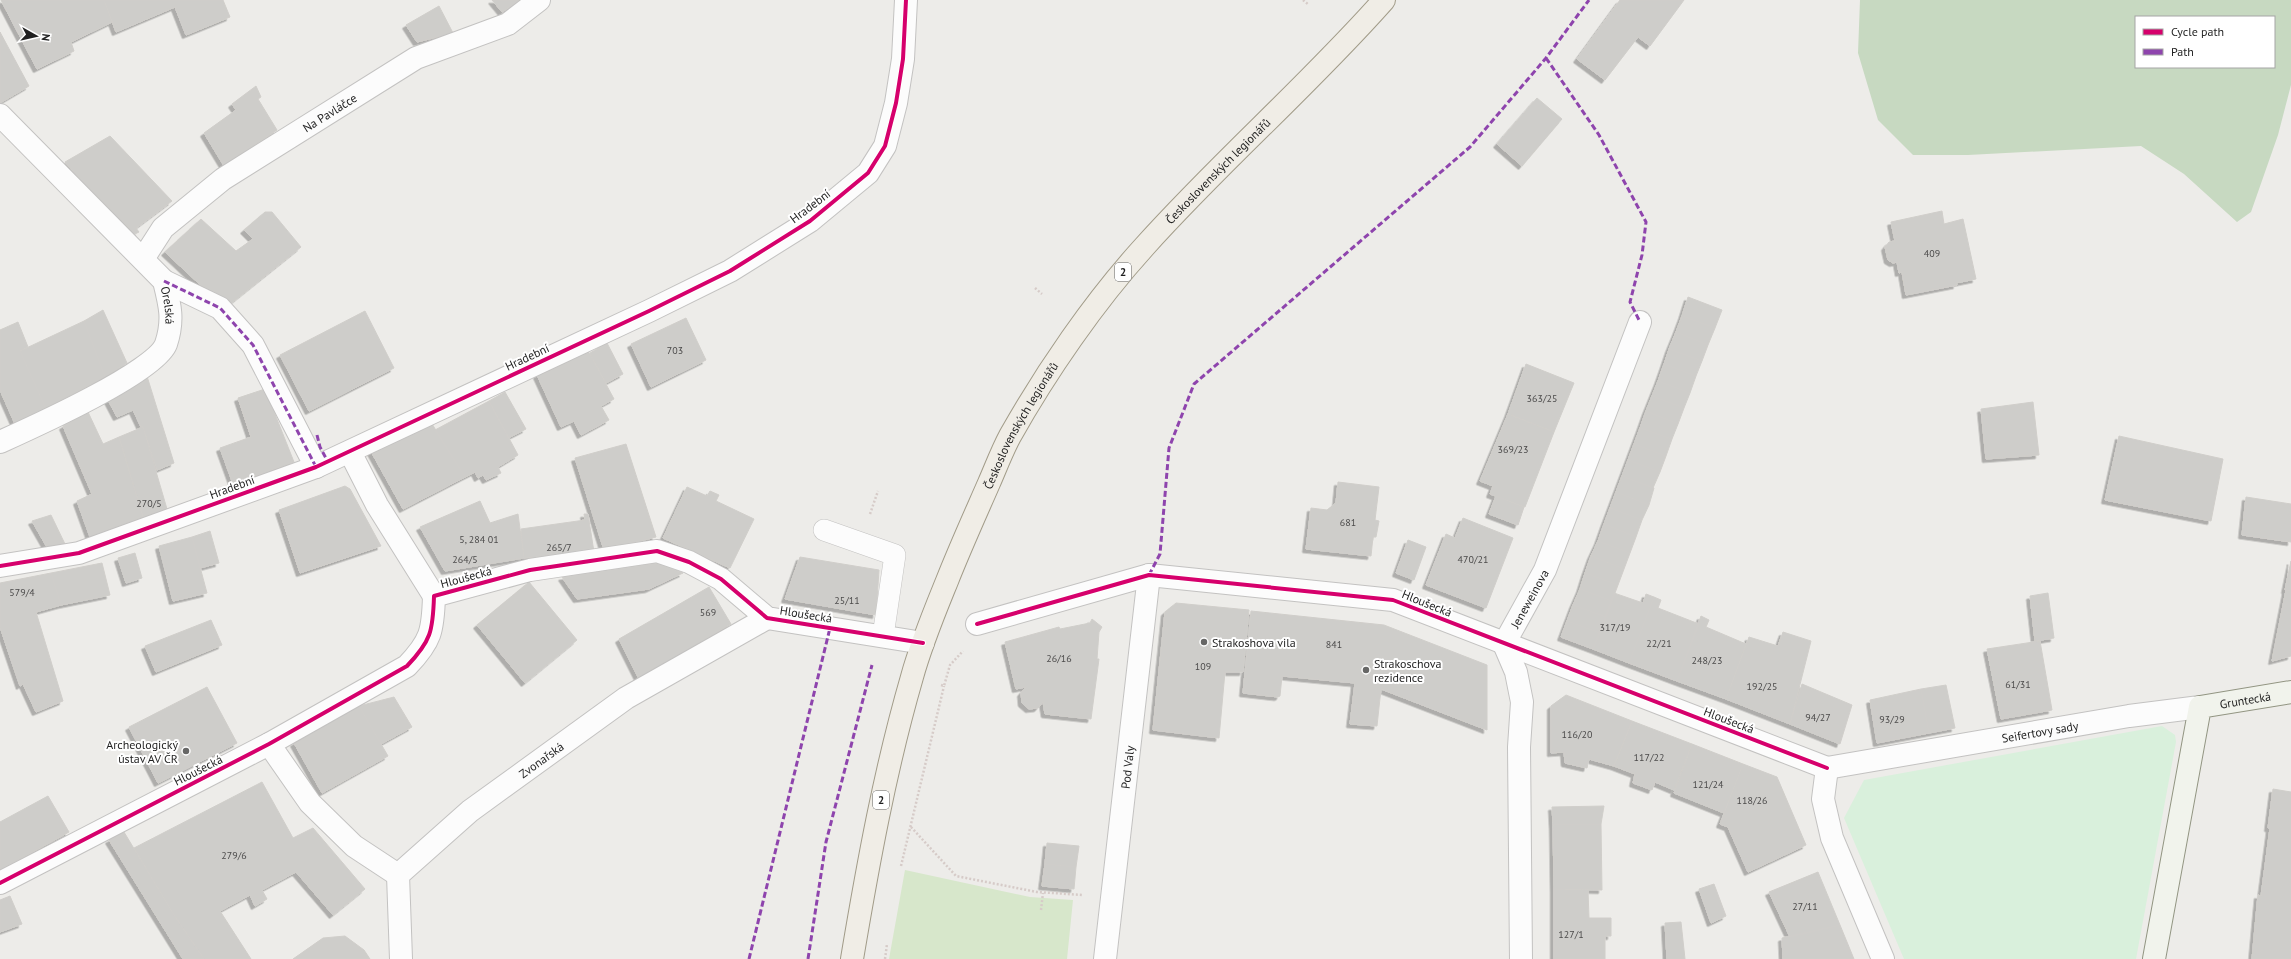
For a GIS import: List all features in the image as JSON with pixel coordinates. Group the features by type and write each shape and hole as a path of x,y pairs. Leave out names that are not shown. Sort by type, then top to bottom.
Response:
{"main road":[{"name":"Československých legionářů","path":"852,959 868,862 888,769 923,643 960,547 1009,438 1044,381 1101,300 1143,248 1232,154 1346,43 1384,0"}],"street":[{"name":"Na Pavláčce","path":"143,259 163,228 222,179 416,58 508,24 539,0"},
{"name":"Hradební","path":"0,566 79,553 322,464 642,314 730,270 810,221 868,173 885,146 896,103 903,60 906,0"},
{"name":"Orelská","path":"0,115 164,281 172,311 166,345 148,364 48,420 0,442"},
{"path":"164,281 220,308 253,345 322,464"},
{"name":"Jeneweinova","path":"1504,644 1545,570 1640,322"},
{"path":"317,435 322,464"},
{"name":"Hloušecká","path":"0,883 269,744 407,666 422,650 433,627 434,596 378,505 350,452"},
{"name":"Hloušecká","path":"434,596 530,570 657,551 689,562 721,579 767,618 923,643"},
{"name":"Hloušecká","path":"977,624 1149,575 1393,600 1827,768"},
{"name":"Pod Valy","path":"1105,959 1149,575"},
{"name":"Zvonařská","path":"398,875 470,811 626,698 767,618"},
{"path":"1504,644 1516,672 1522,702 1519,747 1521,959"},
{"name":"Gruntecká","path":"2200,707 2291,692"},
{"path":"2154,959 2200,707"},
{"name":"Seifertovy sady","path":"1827,768 2129,716 2200,707"},
{"path":"269,744 310,803 354,846 398,875 401,959"},
{"path":"1827,768 1823,799 1832,838 1883,959"}],"lane":[{"path":"824,530 895,555 883,636"}],"path":[{"path":"1303,0 1309,5"},
{"path":"1035,288 1042,294"},
{"path":"876,497 878,491"},
{"path":"901,868 944,686"},
{"path":"910,827 956,876 1043,893 1089,895"},
{"path":"1041,910 1043,893"},
{"path":"885,959 889,936"}],"green space":[{"path":"1860,0 2291,0 2291,85 2278,135 2251,212 2237,222 2184,174 2141,146 1968,155 1913,155 1878,120 1858,53"},
{"path":"2162,726 2175,735 2176,742 2136,959 1904,959 1844,818 1864,780"},
{"path":"905,870 1030,897 1073,900 1067,959 889,959"}],"building":[{"path":"1,0 104,0 112,22 71,42 74,51 37,69"},
{"path":"104,0 223,0 230,17 186,35 175,7 116,32"},
{"path":"492,0 520,0 502,12"},
{"path":"1620,0 1684,0 1650,46 1638,37 1605,80 1577,59"},
{"path":"439,6 453,33 417,42 406,25"},
{"path":"0,32 29,86 0,103"},
{"path":"256,86 261,97 258,99 277,130 224,166 204,133 236,110 232,104"},
{"path":"1537,98 1562,119 1522,166 1497,144"},
{"path":"110,136 172,201 136,228 139,232 129,237 65,162"},
{"path":"1942,211 1944,224 1963,219 1976,279 1956,283 1957,285 1906,295 1902,272 1899,273 1897,262 1893,263 1888,260 1885,247 1889,242 1895,241 1891,222"},
{"path":"265,212 272,212 301,247 225,308 165,252 201,219 236,251 253,239 244,230"},
{"path":"1688,297 1722,310 1715,328 1682,316"},
{"path":"103,310 127,363 105,377 84,321"},
{"path":"365,311 394,368 309,411 280,355"},
{"path":"1682,316 1715,328 1708,345 1676,332"},
{"path":"686,318 706,360 651,387 631,344"},
{"path":"84,321 105,377 46,409 20,351"},
{"path":"18,322 28,347 20,351 46,409 15,424 0,390 0,330"},
{"path":"1676,332 1708,345 1702,361 1669,349"},
{"path":"607,343 623,374 606,383 590,353"},
{"path":"587,349 614,399 601,406 609,420 581,435 574,421 561,427 537,375"},
{"path":"1669,349 1702,361 1696,376 1664,364"},
{"path":"1526,364 1574,383 1554,432 1508,414"},
{"path":"1664,364 1696,376 1690,393 1658,381"},
{"path":"146,373 174,463 157,470 143,427 141,427 133,410 117,417 107,398"},
{"path":"1658,381 1690,393 1684,408 1652,396"},
{"path":"265,389 294,462 233,484 220,448 251,437 238,398"},
{"path":"505,392 526,429 508,438 489,401"},
{"path":"1652,396 1684,408 1678,424 1646,411"},
{"path":"489,401 518,455 498,467 501,473 486,480 483,475 478,478 475,472 465,477 435,430"},
{"path":"2033,402 2039,455 1986,459 1981,409"},
{"path":"1646,411 1678,424 1672,439 1640,428"},
{"path":"88,412 103,444 119,437 143,517 90,537 77,501 92,494 63,426"},
{"path":"1508,414 1554,432 1525,507 1490,494 1493,486 1480,481"},
{"path":"429,419 465,477 403,509 368,446"},
{"path":"143,427 167,509 143,517 119,437"},
{"path":"1640,428 1672,439 1666,456 1634,444"},
{"path":"2119,436 2223,459 2211,521 2105,500"},
{"path":"626,444 656,537 604,550 575,458"},
{"path":"1634,444 1666,456 1660,472 1628,460"},
{"path":"1628,460 1660,472 1653,488 1622,476"},
{"path":"1622,476 1654,488 1649,505 1616,492"},
{"path":"1338,482 1379,487 1375,520 1379,521 1376,537 1373,537 1371,556 1306,549 1311,508 1327,510 1336,503"},
{"path":"345,486 350,489 381,546 300,573 279,510"},
{"path":"687,487 707,496 710,491 719,495 716,501 754,519 730,568 663,538"},
{"path":"1616,492 1649,505 1642,520 1610,508"},
{"path":"1496,496 1524,507 1518,525 1489,514"},
{"path":"2246,497 2291,504 2291,542 2242,535"},
{"path":"480,501 490,523 518,514 524,558 445,571 420,527"},
{"path":"1610,508 1642,520 1636,537 1604,524"},
{"path":"584,514 588,514 594,552 524,558 521,529 585,520"},
{"path":"51,515 65,544 48,549 32,521"},
{"path":"1463,518 1513,538 1486,608 1426,585 1446,534 1455,538"},
{"path":"1604,524 1636,537 1630,553 1598,541"},
{"path":"210,531 219,563 200,568 192,537"},
{"path":"192,537 207,593 173,601 159,546"},
{"path":"1408,540 1426,547 1414,580 1396,573"},
{"path":"1598,541 1630,553 1624,569 1591,556"},
{"path":"135,553 142,578 126,583 118,558"},
{"path":"1591,556 1624,569 1618,585 1585,573"},
{"path":"800,557 879,570 876,615 785,599"},
{"path":"2291,561 2291,591 2285,590"},
{"path":"102,563 110,595 61,605 51,573"},
{"path":"657,563 683,573 649,589 577,599 562,577"},
{"path":"51,573 61,605 36,612 63,701 36,712 23,684 20,686 0,627 0,583"},
{"path":"1585,573 1618,585 1612,601 1580,589"},
{"path":"529,582 577,640 525,683 477,625"},
{"path":"709,587 731,624 639,679 619,639"},
{"path":"1580,589 1612,601 1606,617 1573,605"},
{"path":"2286,590 2291,591 2291,656 2272,661"},
{"path":"1614,593 1643,603 1646,594 1654,597 1629,663 1593,649"},
{"path":"2048,593 2054,638 2035,641 2030,596"},
{"path":"1654,597 1661,600 1658,608 1699,624 1677,681 1629,663"},
{"name":"Strakoshova vila","path":"1176,603 1249,610 1243,672 1225,672 1219,738 1153,730 1165,612"},
{"path":"1573,605 1606,617 1600,633 1567,621"},
{"name":"Strakoschova rezidence","path":"1251,611 1384,625 1487,665 1487,730 1381,689 1377,726 1350,724 1355,683 1282,676 1280,696 1278,697 1243,693"},
{"path":"1701,616 1709,620 1706,627 1746,644 1726,699 1677,681"},
{"path":"1092,619 1102,627 1099,632 1097,659 1099,659 1091,719 1045,714 1043,702 1038,708 1029,709 1022,703 1021,693 1026,687 1016,689 1005,642 1059,627 1060,629 1090,623"},
{"path":"211,620 222,645 156,672 145,646"},
{"path":"1567,621 1600,633 1593,649 1561,637"},
{"path":"1783,632 1811,641 1790,724 1726,699 1749,637 1778,646"},
{"path":"2040,641 2052,710 2001,719 1987,649"},
{"path":"1802,684 1852,705 1840,744 1790,724"},
{"path":"1946,685 1955,728 1929,733 1921,689"},
{"path":"207,687 237,743 158,783 129,727"},
{"path":"1921,689 1929,733 1877,743 1870,700"},
{"path":"1566,695 1632,721 1614,766 1589,759 1587,768 1565,763 1564,752 1551,753 1551,706"},
{"path":"394,697 412,727 381,744 359,706"},
{"path":"359,706 388,756 322,793 294,743"},
{"path":"1632,721 1692,744 1674,790 1655,782 1652,790 1633,783 1635,774 1614,766"},
{"path":"1692,744 1743,764 1724,813 1674,793"},
{"path":"1743,764 1777,777 1806,845 1748,872 1728,827 1720,824"},
{"path":"262,782 293,838 313,828 365,889 333,915 296,872 262,890 267,899 255,906 250,895 220,911 251,959 204,959 174,915 134,848"},
{"path":"2273,789 2291,792 2291,959 2252,959 2258,895 2261,896 2270,828 2268,828"},
{"path":"48,796 69,832 0,870 0,822"},
{"path":"1604,806 1601,824 1553,825 1552,807"},
{"path":"1601,824 1602,890 1554,889 1553,825"},
{"path":"124,832 174,915 204,959 183,959 109,840"},
{"path":"1047,843 1079,846 1076,867 1045,864"},
{"path":"1045,864 1076,867 1074,889 1042,886"},
{"path":"1818,872 1840,925 1790,937 1769,892"},
{"path":"1714,884 1726,916 1711,923 1699,889"},
{"path":"1554,889 1588,890 1589,918 1611,918 1611,936 1605,936 1605,959 1554,959"},
{"path":"10,896 22,924 0,932 0,900"},
{"path":"1681,922 1685,959 1667,959 1665,923"},
{"path":"1840,925 1854,959 1783,959 1782,938"},
{"path":"345,936 364,950 370,959 293,959 323,938"}],"marked path":[{"path":"1149,575 1160,554 1169,448 1194,384 1470,147 1546,58 1589,0"},
{"path":"1546,58 1599,135 1646,222 1642,255 1630,302 1640,322"},
{"path":"164,281 220,308 253,345 316,467"},
{"path":"317,435 320,447 328,462"},
{"path":"749,959 830,628"},
{"path":"808,959 826,842 872,665"}],"cycle path":[{"path":"0,566 79,553 316,467 649,311 730,271 810,221 868,173 885,146 896,103 903,59 906,0"},
{"path":"0,883 269,744 407,666 426,642 429,635 433,618 434,596 530,570 657,551 689,562 721,579 767,618 923,643"},
{"path":"977,624 1149,575 1393,600 1827,768"}],"place":[{"name":"Strakoshova vila","path":"1204,642"},
{"name":"Strakoschova rezidence","path":"1366,670"},
{"name":"Archeologický ústav AV ČR","path":"186,751"}]}
